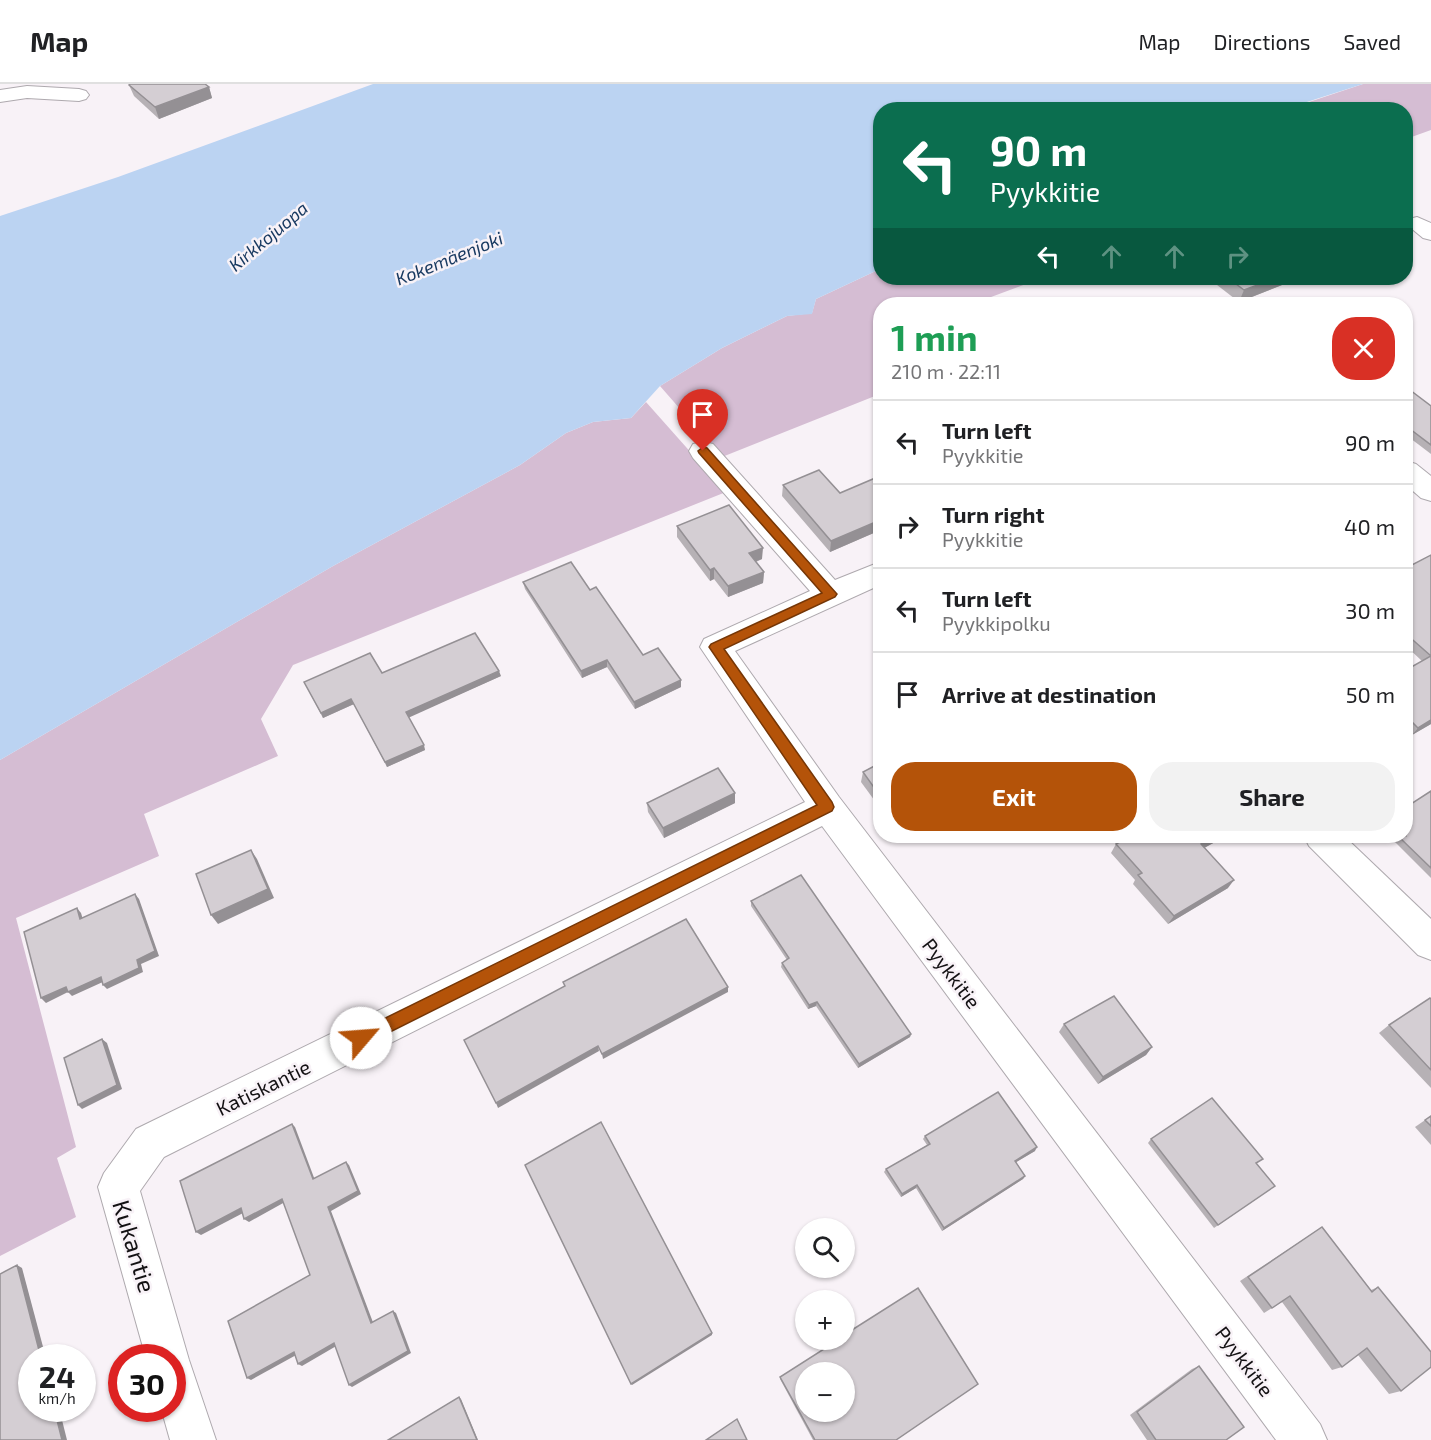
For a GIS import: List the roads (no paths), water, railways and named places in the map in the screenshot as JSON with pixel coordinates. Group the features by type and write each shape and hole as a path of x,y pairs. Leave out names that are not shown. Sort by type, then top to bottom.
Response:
{"street":[{"path":"0,96 27,92 79,95"},
{"path":"703,451 831,594"},
{"path":"1413,477 1431,491"},
{"name":"Pyykkitie","path":"873,576 715,647 827,807 1304,1440"},
{"name":"Katiskantie","path":"150,1143 827,807"},
{"path":"1328,843 1431,943"},
{"name":"Kukantie","path":"150,1143 118,1187 164,1344"},
{"path":"186,1417 193,1440"}],"water":[{"path":"373,84 1363,84 1307,102 873,102 873,272 816,299 812,314 787,316 722,348 660,386 631,418 593,422 566,433 520,465 333,566 0,760 0,216 118,177"}],"water label":[{"name":"Kirkkojuopa","path":"268,236"},
{"name":"Kokemäenjoki","path":"449,258"}]}
